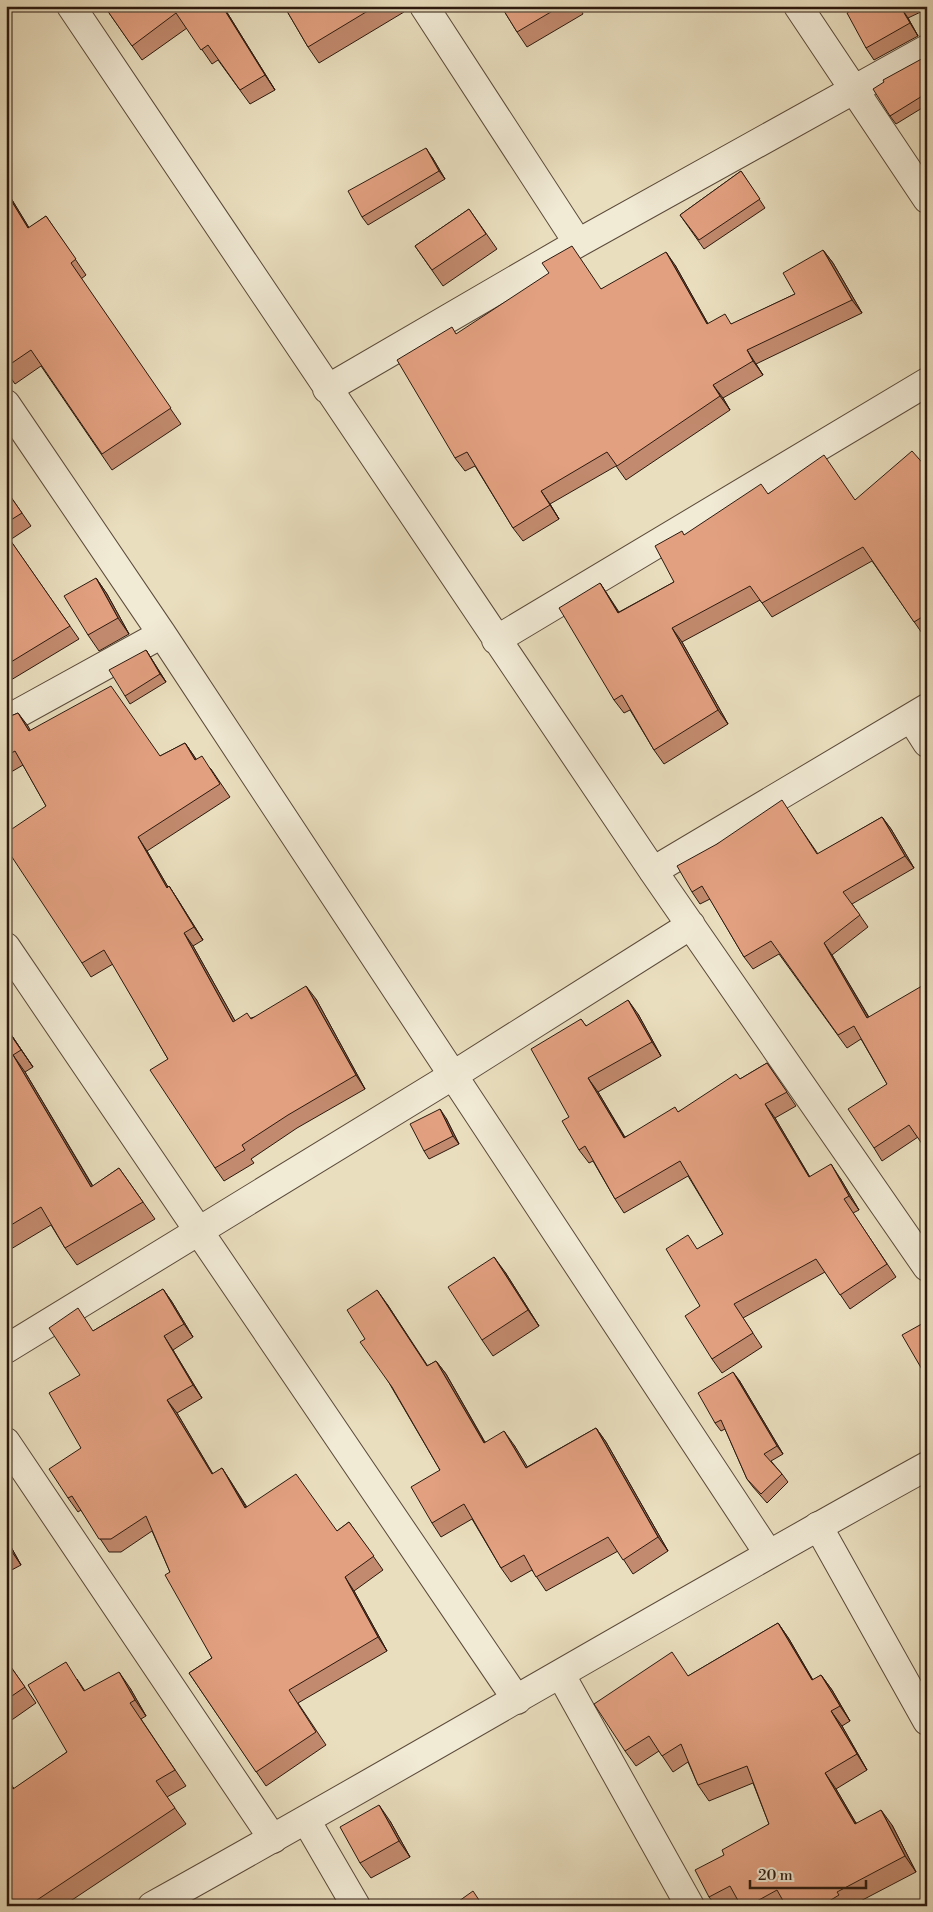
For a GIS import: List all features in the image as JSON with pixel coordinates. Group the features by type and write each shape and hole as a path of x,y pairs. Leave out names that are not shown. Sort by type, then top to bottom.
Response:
{"street":[{"path":"71,6 496,640 927,1267"},
{"path":"424,6 578,243"},
{"path":"798,6 927,200"},
{"path":"327,389 578,243 927,49"},
{"path":"496,640 927,382"},
{"path":"6,404 162,634 768,1553"},
{"path":"6,720 162,634"},
{"path":"653,871 919,713 927,743"},
{"path":"6,1349 452,1076 691,926"},
{"path":"6,947 518,1700"},
{"path":"6,1442 273,1839"},
{"path":"152,1906 518,1700 768,1553 927,1466"},
{"path":"818,1526 927,1721"},
{"path":"561,1675 690,1906"},
{"path":"306,1820 356,1906"}],"building":[{"path":"112,6 222,6 265,75 240,90 208,45 201,50 176,13 132,46 107,10"},
{"path":"284,6 376,6 308,47"},
{"path":"501,6 561,6 517,32"},
{"path":"859,6 900,6 910,23 866,48 847,13"},
{"path":"927,56 927,93 890,116 873,89 884,82 883,80"},
{"path":"426,148 439,171 362,217 348,191"},
{"path":"741,171 760,199 699,240 680,215"},
{"path":"6,192 28,228 46,216 76,259 71,263 171,408 102,454 31,350 6,367"},
{"path":"469,209 486,234 432,270 415,246"},
{"path":"572,246 601,289 666,252 707,324 725,314 731,324 795,294 783,273 823,250 852,300 747,350 753,361 713,385 720,396 617,466 607,452 541,491 550,505 513,528 467,452 455,458 397,360 452,327 456,334 549,273 542,263"},
{"path":"912,451 927,468 927,614 914,622 863,547 762,603 750,586 672,628 718,710 654,750 622,695 614,700 559,608 600,583 618,613 674,582 655,546 682,531 684,535 761,484 768,494 824,455 855,500"},
{"path":"6,490 22,513 6,523"},
{"path":"6,534 70,626 6,665"},
{"path":"96,578 118,618 88,635 64,596"},
{"path":"146,650 160,674 125,696 109,670"},
{"path":"111,686 160,756 185,743 195,760 202,756 220,784 138,837 167,888 169,886 194,927 184,933 233,1022 247,1013 251,1019 306,986 356,1075 242,1145 245,1150 215,1168 150,1070 168,1059 104,950 82,963 6,848 6,838 9,836 6,833 46,806 15,751 6,756 6,718 18,713 29,731"},
{"path":"782,800 817,854 882,817 905,856 843,892 860,915 824,943 867,1018 927,983 927,1151 909,1125 874,1148 848,1109 887,1084 854,1026 838,1035 771,941 744,957 702,886 692,892 677,866 717,844"},
{"path":"927,949 927,964 921,953"},
{"path":"628,1000 652,1042 588,1078 624,1138 675,1107 678,1112 736,1074 740,1079 767,1063 787,1092 765,1104 809,1177 831,1164 849,1196 844,1199 887,1264 840,1295 816,1259 734,1304 753,1333 712,1359 685,1316 700,1306 666,1249 688,1235 697,1249 723,1234 680,1161 615,1199 585,1146 579,1150 562,1121 569,1117 531,1049 581,1019 586,1026"},
{"path":"6,1028 21,1050 13,1055 91,1187 119,1168 143,1202 65,1248 41,1207 6,1228"},
{"path":"440,1109 453,1136 424,1151 410,1124"},
{"path":"494,1257 528,1310 482,1340 448,1287"},
{"path":"163,1289 184,1324 164,1336 193,1385 167,1400 212,1474 222,1468 245,1508 296,1474 337,1531 349,1522 374,1556 345,1577 378,1637 289,1690 316,1732 256,1772 189,1673 212,1658 165,1575 170,1572 146,1516 111,1539 99,1539 72,1496 68,1498 49,1469 81,1448 49,1393 80,1375 49,1328 78,1308 93,1331"},
{"path":"377,1290 427,1366 436,1361 484,1443 504,1431 526,1468 596,1428 658,1537 623,1560 608,1537 536,1577 524,1555 501,1568 464,1504 432,1523 411,1487 440,1470 392,1387 360,1342 365,1339 347,1310"},
{"path":"927,1321 927,1378 902,1335"},
{"path":"733,1372 777,1446 764,1454 782,1474 761,1494 747,1479 721,1420 715,1423 698,1393"},
{"path":"6,1543 10,1549 6,1551"},
{"path":"778,1623 812,1680 821,1675 840,1706 831,1711 857,1754 825,1773 855,1824 881,1810 905,1856 837,1892 839,1895 821,1906 786,1906 777,1890 748,1906 741,1906 730,1886 709,1897 695,1870 724,1855 722,1850 769,1824 747,1766 698,1785 681,1744 662,1756 649,1736 625,1751 594,1704 672,1652 688,1676"},
{"path":"6,1660 25,1687 6,1700"},
{"path":"66,1662 84,1691 119,1672 135,1700 130,1703 175,1770 156,1781 175,1808 28,1906 6,1906 6,1779 13,1789 67,1752 28,1685"},
{"path":"379,1805 399,1841 360,1863 340,1827"},
{"path":"473,1891 483,1906 452,1906"}]}
